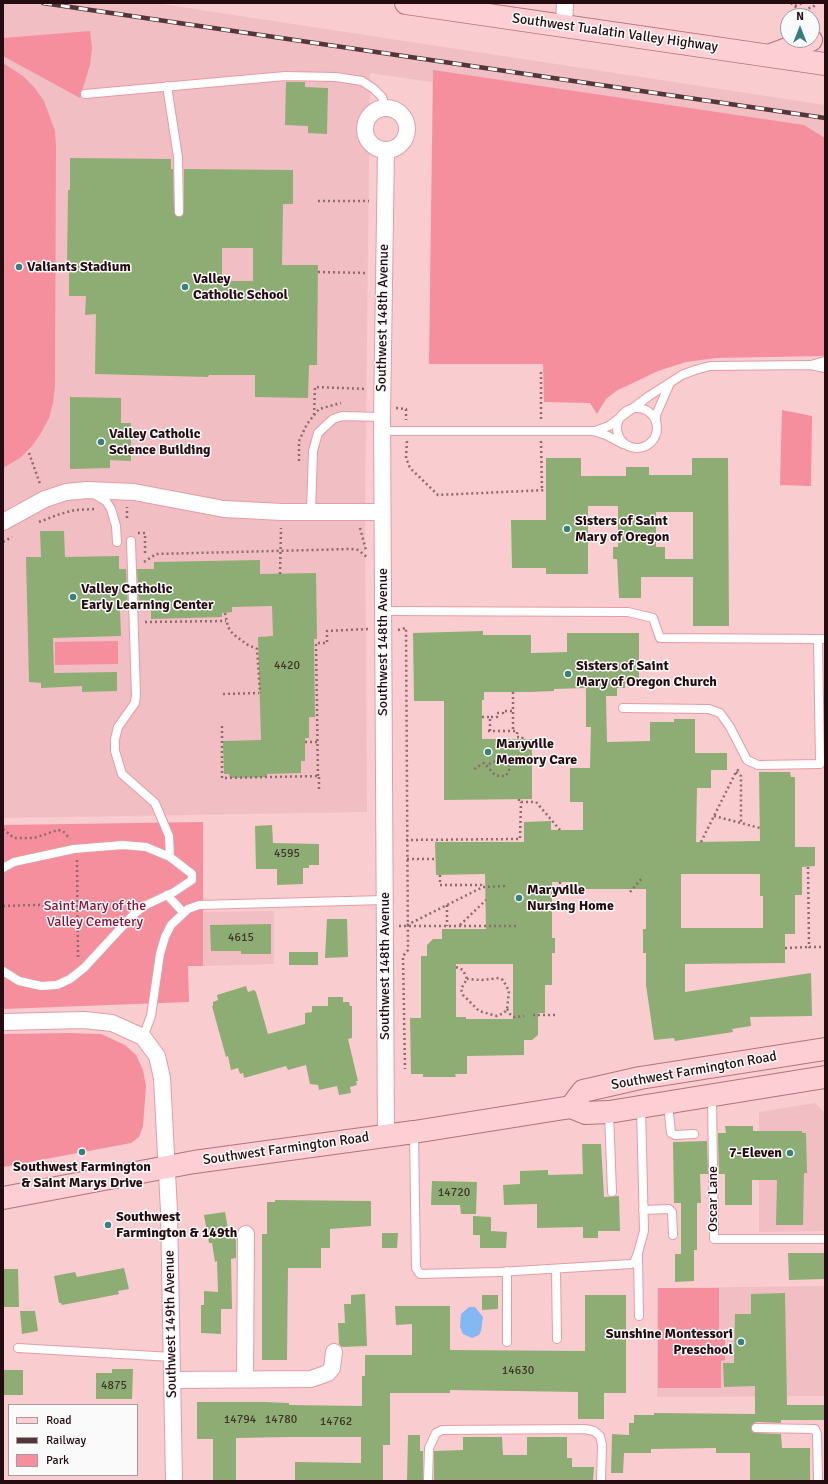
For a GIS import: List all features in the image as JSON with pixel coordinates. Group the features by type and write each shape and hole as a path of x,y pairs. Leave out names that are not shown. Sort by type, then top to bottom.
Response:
{"main road":[{"name":"Southwest Tualatin Valley Highway","path":"406,3 825,64"},
{"path":"770,56 791,48"},
{"name":"Southwest Farmington Road","path":"571,1107 583,1091 640,1078 825,1049"},
{"name":"Southwest Farmington Road","path":"3,1198 194,1162 414,1132 571,1107 586,1113 609,1112 667,1101 825,1077"}],"street":[{"path":"564,26 565,3"},
{"path":"386,108 401,114 406,121 407,129 401,144 386,150 378,148 371,143 365,128 367,120 372,114 378,109 386,108"},
{"name":"Southwest 148th Avenue","path":"386,150 382,424 383,611 377,632 385,926 386,1135"},
{"path":"3,522 45,499 66,492 86,490 134,492 224,509 282,512 382,512"},
{"path":"3,1022 96,1021 112,1023 143,1037"},
{"name":"Southwest 149th Avenue","path":"143,1037 157,1056 162,1072 169,1211 174,1481"},
{"path":"245,1378 246,1234"},
{"path":"172,1380 245,1378 312,1379 323,1376 332,1368 334,1352"}],"lane":[{"path":"85,94 285,76 336,77 362,82 374,88 382,97 386,108"},
{"path":"167,86 178,157 179,212"},
{"path":"810,365 825,361"},
{"path":"595,431 609,426 626,412 670,383 694,370 710,366 810,365 825,368"},
{"path":"312,512 313,451 318,433 333,419 342,416 382,424 595,431 606,434 628,446 642,447 649,444 654,439 656,415 670,383"},
{"path":"628,446 622,441 618,434 617,425 620,418 626,412 632,409 645,410 654,419 656,425"},
{"path":"86,490 106,501 111,509 116,526 117,542"},
{"path":"131,541 136,695 135,703 118,727 114,751 122,774 155,803 169,836 170,857"},
{"path":"383,611 628,612 653,618 660,638 821,639 820,764 758,765 747,760 730,727 720,713 708,709 623,708"},
{"path":"3,868 14,862 74,849 123,845 146,847 170,857 192,874 192,880 167,895 144,906 132,916 110,942 70,979 57,985 41,986 19,982 3,972"},
{"path":"167,895 183,912"},
{"path":"143,1037 151,1016 160,954 165,937 170,925 183,912 198,905 384,900"},
{"name":"Oscar Lane","path":"712,1094 714,1240 825,1239"},
{"path":"667,1101 671,1133 675,1135 694,1134"},
{"path":"414,1132 415,1250 417,1271 420,1274 499,1272 631,1264 634,1262 638,1253 643,1236 644,1210 641,1106"},
{"path":"609,1112 612,1192"},
{"path":"644,1210 669,1209 672,1212 673,1235"},
{"path":"638,1253 639,1316"},
{"path":"556,1268 556,1339"},
{"path":"507,1271 507,1342"},
{"path":"18,1348 172,1356"},
{"path":"756,1428 815,1429 817,1434 818,1481"},
{"path":"428,1481 429,1448 436,1433 442,1430 577,1429 594,1431 600,1436 602,1445 601,1481"}],"path":[{"path":"791,3 804,14 806,9 813,7 817,3"},
{"path":"795,6 802,3"},
{"path":"318,201 369,201"},
{"path":"318,272 368,273"},
{"path":"127,523 128,504"},
{"path":"35,524 74,510 127,509"},
{"path":"280,574 282,551 281,523"},
{"path":"136,534 145,533 145,556"},
{"path":"3,542 14,535"},
{"path":"142,564 156,554 351,549 358,550 365,554 368,559"},
{"path":"223,694 259,693 257,649 248,645 233,634 226,621 225,613"},
{"path":"142,622 226,621"},
{"path":"370,622 377,632"},
{"path":"319,789 316,643 327,643 327,631 377,632 406,628 406,926 408,950 403,956 405,1069"},
{"path":"513,692 513,730"},
{"path":"482,717 497,717 497,714 503,713 503,711 513,711"},
{"path":"490,717 489,730 517,730 517,737 522,737 523,739"},
{"path":"222,726 222,778 318,776"},
{"path":"305,742 318,742"},
{"path":"701,842 736,772 747,760"},
{"path":"474,769 480,764 484,763 495,775 506,776 511,769 508,764 496,761 487,765"},
{"path":"736,772 741,776 741,823"},
{"path":"406,840 520,840 520,801 536,802 560,830"},
{"path":"714,816 760,828"},
{"path":"3,829 14,838 23,839 34,838 58,830 63,831 72,842 77,857 79,972"},
{"path":"406,859 436,859"},
{"path":"808,867 808,947"},
{"path":"440,875 440,885 481,884 483,887"},
{"path":"630,892 643,878"},
{"path":"560,882 560,891"},
{"path":"406,926 483,887 504,886 504,888"},
{"path":"459,926 486,900"},
{"path":"3,906 78,905 154,901"},
{"path":"447,905 447,926"},
{"path":"385,926 516,926"},
{"path":"785,948 825,947"},
{"path":"456,966 463,970 467,979"},
{"path":"499,978 503,980 509,991 507,1009 504,1013 497,1016 479,1011 463,995 461,989 467,979 499,978"},
{"path":"507,1009 510,1014 514,1016 524,1016"},
{"path":"533,1015 557,1015"}],"shaded area":[{"name":"Valley Catholic School","path":"3,3 155,3 825,105 825,140 370,73 365,511 367,812 3,818"},
{"path":"274,911 274,964 203,966 203,912"},
{"path":"815,1103 825,1113 825,1231 759,1232 759,1112"},
{"name":"Sunshine Montessori Preschool","path":"825,1286 825,1396 657,1397 657,1288"}],"green space":[{"path":"90,31 92,48 90,65 80,98 3,56 3,38"},
{"path":"3,63 23,76 34,87 44,101 55,131 56,147 55,386 53,403 49,418 32,446 20,458 3,468"},
{"path":"433,70 804,125 825,138 825,356 716,358 686,362 658,371 616,391 606,399 597,414 590,403 544,402 543,364 429,364"},
{"path":"782,410 812,416 811,486 780,485"},
{"path":"118,641 118,664 55,665 55,642"},
{"name":"Saint Mary of the Valley Cemetery","path":"203,822 203,966 188,966 189,1002 3,1009 3,825"},
{"path":"3,1034 101,1034 125,1045 136,1055 143,1070 146,1086 143,1126 139,1137 131,1143 3,1167"},
{"path":"658,1288 719,1288 719,1330 725,1330 725,1360 721,1361 721,1388 658,1388"}],"water":[{"path":"469,1307 475,1307 483,1317 479,1335 472,1338 463,1334 460,1327 461,1314"}],"building":[{"path":"286,82 305,82 305,87 328,88 327,134 308,133 308,126 285,125"},
{"path":"70,158 171,159 171,169 173,169 174,212 179,217 182,216 184,212 184,169 293,170 293,204 283,204 282,265 318,265 317,365 309,365 308,398 255,397 255,375 209,375 208,377 95,374 96,314 85,315 86,296 69,296 69,268 67,268 68,190 70,190","holes":["222,248 253,248 253,281 222,281"]},
{"name":"Valley Catholic Science Building","path":"70,397 121,398 121,423 131,423 131,461 110,460 110,468 70,469"},
{"name":"Sisters of Saint Mary of Oregon","path":"546,458 581,458 581,476 626,476 626,467 649,467 649,475 692,475 692,458 728,458 729,626 693,626 693,577 641,577 641,598 619,598 617,559 613,559 613,547 618,547 618,506 588,506 588,574 546,574 546,568 512,568 511,520 546,520","holes":["656,512 693,512 693,559 665,559 665,547 656,547"]},
{"name":"Valley Catholic Early Learning Center","path":"40,531 64,531 65,557 119,556 119,569 126,569 128,609 120,609 121,636 53,638 54,673 117,672 117,691 82,692 82,686 41,688 41,683 29,682 26,557 41,557"},
{"path":"260,560 260,574 316,573 317,639 314,639 315,717 309,717 309,738 305,738 305,761 301,761 301,773 267,774 267,777 230,778 229,774 224,774 223,741 261,740 258,637 273,636 272,606 232,607 232,612 222,613 222,617 151,619 151,609 139,609 137,569 154,569 154,562"},
{"name":"Maryville Nursing Home","path":"483,631 483,635 531,635 531,653 567,652 567,633 639,633 639,684 625,684 625,688 617,688 617,696 606,696 607,742 650,741 650,722 674,722 674,719 695,719 695,753 727,753 727,770 711,770 711,788 697,788 696,842 760,841 759,772 790,772 791,777 795,777 795,847 815,847 815,866 802,867 802,895 795,895 795,934 785,934 785,963 685,964 685,992 811,973 812,1016 750,1017 751,1026 732,1029 733,1032 675,1041 674,1038 654,1040 646,985 646,953 643,953 643,929 646,929 646,889 578,889 578,882 552,882 552,938 555,938 555,953 552,953 552,985 545,985 545,1013 538,1013 538,1035 532,1040 524,1040 524,1055 467,1056 467,1074 455,1074 456,1077 423,1077 423,1074 411,1074 410,1018 421,1018 421,956 427,956 427,945 433,939 442,939 442,929 486,929 485,874 436,875 435,842 524,842 524,822 551,821 551,830 583,830 583,802 570,802 570,768 590,768 591,727 586,727 586,688 554,689 554,691 531,692 484,692 484,700 482,700 482,739 532,739 532,799 444,800 444,701 414,701 413,633","holes":["681,874 760,874 760,896 763,896 763,928 681,928","456,964 513,964 513,1019 466,1019 466,1017 456,1017"]},
{"path":"272,825 273,843 319,844 319,865 309,865 309,868 303,868 303,884 277,885 277,869 256,869 255,826"},
{"path":"327,919 347,919 348,957 325,958"},
{"path":"271,924 271,954 241,954 241,951 211,951 210,925"},
{"path":"289,952 318,952 318,965 289,965"},
{"path":"246,986 248,992 254,990 256,992 268,1034 305,1024 305,1013 312,1012 312,1006 328,1006 328,997 343,997 343,1002 349,1002 350,1006 352,1006 352,1038 348,1039 358,1081 356,1081 357,1085 350,1087 351,1093 339,1095 337,1086 319,1090 318,1085 310,1084 306,1065 288,1070 286,1066 244,1078 243,1073 240,1074 238,1068 231,1070 212,1006 213,1002 218,1000 217,995"},
{"path":"725,1126 753,1126 753,1131 802,1131 802,1133 806,1133 807,1173 804,1173 803,1225 776,1225 777,1180 752,1180 752,1205 725,1205 725,1174 719,1174 718,1133 726,1133"},
{"path":"707,1141 708,1174 700,1174 701,1203 697,1203 697,1250 694,1250 694,1281 675,1282 675,1254 681,1254 681,1203 674,1203 673,1142"},
{"path":"582,1144 601,1144 604,1197 619,1196 620,1231 598,1231 598,1238 583,1238 583,1227 537,1228 537,1204 504,1205 503,1185 520,1184 520,1171 548,1170 548,1175 583,1174"},
{"path":"432,1181 477,1182 476,1214 461,1214 460,1205 431,1205"},
{"path":"275,1200 371,1201 371,1226 330,1229 330,1248 321,1248 321,1268 288,1268 287,1360 262,1360 262,1234 267,1234 267,1202 275,1202"},
{"path":"225,1212 229,1235 235,1234 236,1241 236,1258 231,1259 232,1309 221,1309 221,1334 201,1333 201,1305 204,1305 204,1291 218,1292 217,1261 215,1262 212,1243 209,1243 204,1215"},
{"path":"473,1216 491,1217 491,1231 507,1232 506,1248 480,1248 480,1235 473,1235"},
{"path":"382,1233 398,1233 397,1248 382,1248"},
{"path":"788,1253 825,1253 825,1279 789,1280"},
{"path":"124,1268 129,1289 118,1291 119,1294 94,1299 62,1305 59,1303 54,1276 75,1272 77,1277"},
{"path":"3,1269 18,1269 19,1307 3,1307"},
{"path":"785,1293 787,1405 825,1405 825,1420 781,1420 781,1423 756,1422 751,1428 756,1433 781,1434 782,1448 810,1448 810,1481 750,1480 750,1453 716,1453 716,1448 651,1449 651,1453 624,1453 623,1473 611,1473 612,1434 629,1435 629,1423 634,1423 634,1415 654,1415 654,1413 755,1414 755,1386 724,1387 723,1363 734,1363 735,1314 751,1314 751,1294"},
{"path":"365,1294 367,1346 342,1347 339,1344 338,1323 345,1323 344,1304 351,1304 351,1295"},
{"path":"482,1295 498,1295 498,1309 482,1310"},
{"path":"585,1295 626,1295 626,1393 604,1393 604,1419 578,1419 578,1392 450,1390 450,1393 390,1393 390,1445 383,1445 383,1481 295,1481 295,1462 361,1463 361,1437 291,1437 236,1438 236,1481 213,1481 213,1439 197,1439 197,1402 265,1402 289,1403 289,1405 362,1406 362,1376 365,1376 365,1355 412,1355 412,1324 396,1325 395,1306 450,1306 450,1350 585,1351"},
{"path":"20,1311 35,1311 38,1331 22,1334"},
{"path":"112,1369 133,1369 132,1399 96,1399 96,1373 112,1373"},
{"path":"3,1370 23,1370 23,1395 3,1395"},
{"path":"408,1435 420,1435 420,1451 423,1451 423,1481 407,1481"},
{"path":"463,1437 502,1437 503,1455 527,1455 527,1437 567,1437 567,1458 572,1458 572,1467 594,1467 593,1481 434,1481 434,1451 463,1450"}],"railway":[{"path":"43,3 825,118"}],"place":[{"name":"Valiants Stadium","path":"19,267"},
{"name":"Valley Catholic School","path":"185,287"},
{"name":"Valley Catholic Science Building","path":"101,442"},
{"name":"Sisters of Saint Mary of Oregon","path":"567,529"},
{"name":"Valley Catholic Early Learning Center","path":"73,597"},
{"name":"Sisters of Saint Mary of Oregon Church","path":"568,674"},
{"name":"Maryville Memory Care","path":"488,752"},
{"name":"Maryville Nursing Home","path":"519,898"},
{"name":"Southwest Farmington & Saint Marys Drive","path":"82,1152"},
{"name":"7-Eleven","path":"790,1153"},
{"name":"Southwest Farmington & 149th","path":"108,1225"},
{"name":"Sunshine Montessori Preschool","path":"741,1342"}]}
